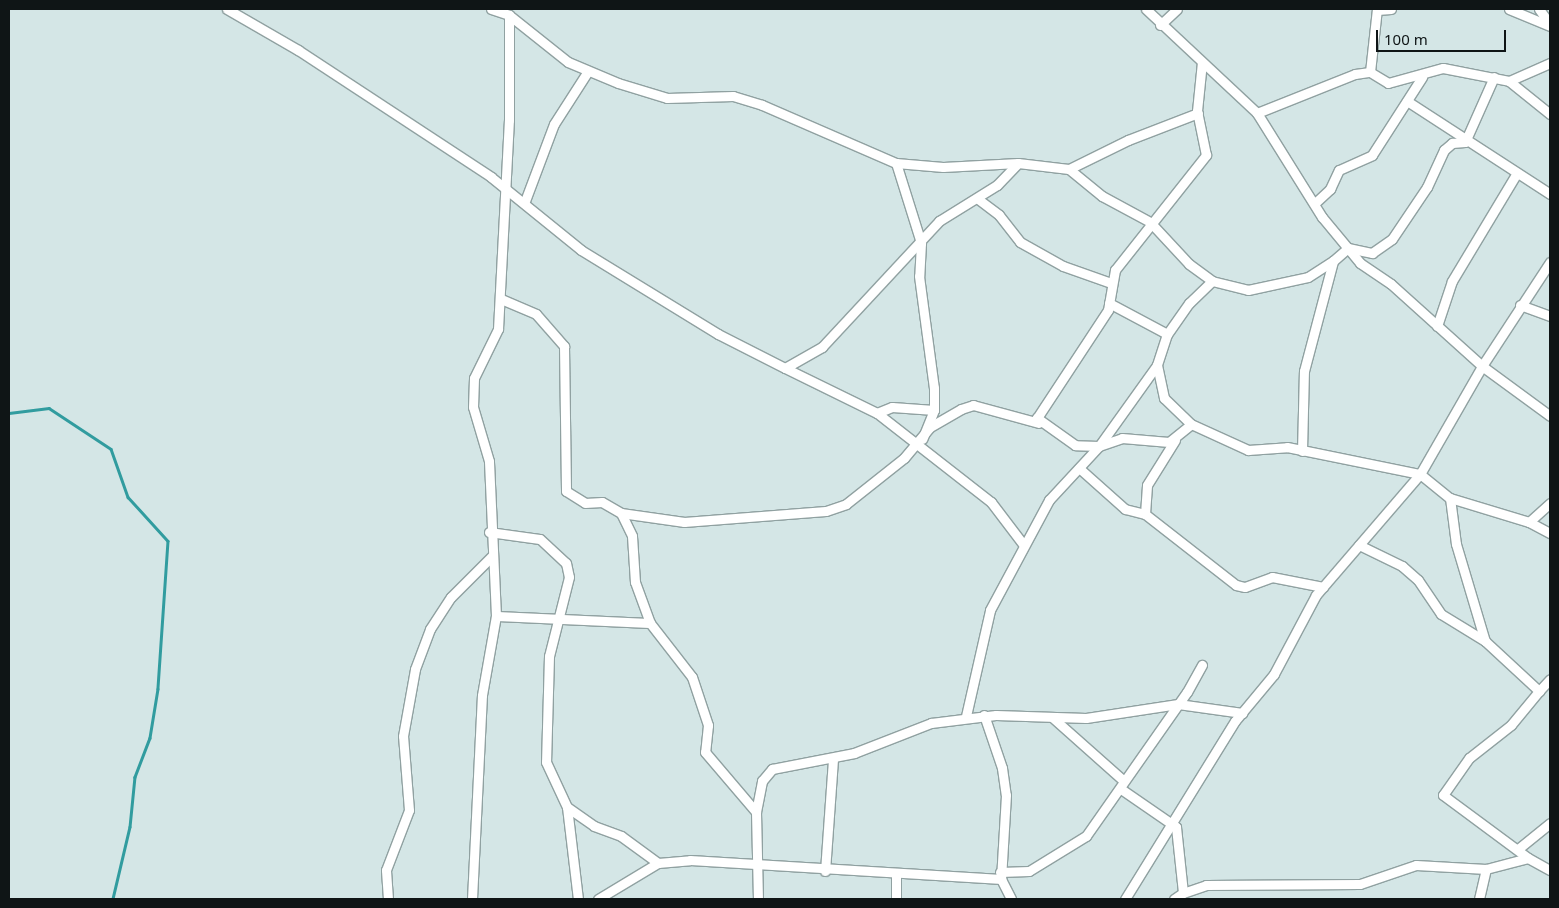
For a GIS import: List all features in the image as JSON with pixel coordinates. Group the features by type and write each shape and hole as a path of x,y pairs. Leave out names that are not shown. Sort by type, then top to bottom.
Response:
{"street":[{"path":"227,9 298,50 525,201 581,250 718,334 877,413 919,442 991,502 1023,544"},
{"path":"491,9 509,15 568,62 588,71 667,98 733,96 762,105 896,163 943,167 1018,163 1069,169 1102,196 1150,222 1189,264 1212,281 1248,290 1282,286 1308,278 1348,248"},
{"path":"1146,9 1160,25 1257,113 1315,203 1348,248 1482,366 1550,416"},
{"path":"1160,25 1177,9"},
{"path":"1370,72 1377,10 1391,9"},
{"path":"1509,9 1550,24"},
{"path":"1539,9 1550,24"},
{"path":"1548,9 1550,24"},
{"path":"472,899 482,695 496,616 489,532 488,452 473,407 474,378 498,329 501,299 509,15"},
{"path":"1039,423 1037,414 1108,303 1115,270 1150,222 1206,155 1198,113 1202,62"},
{"path":"1509,81 1550,63"},
{"path":"1257,113 1331,82 1370,72 1388,84 1422,76 1443,68 1509,81 1550,114"},
{"path":"525,201 550,133 588,71"},
{"path":"1315,203 1330,189 1339,170 1372,155 1422,76"},
{"path":"1465,142 1494,77"},
{"path":"1407,101 1465,142 1550,194"},
{"path":"1069,169 1128,140 1198,113"},
{"path":"1348,248 1372,253 1386,245 1427,187 1444,150 1452,143 1465,142"},
{"path":"896,163 921,243 919,276 930,338 934,410 919,442"},
{"path":"785,368 828,342 921,243 939,221 978,199 1018,163"},
{"path":"1438,326 1452,281 1517,174"},
{"path":"978,199 999,215 1020,242 1063,266 1111,283"},
{"path":"1302,451 1304,370 1333,260"},
{"path":"1125,899 1242,713 1274,674 1323,587 1420,474 1482,366 1520,305 1550,262"},
{"path":"966,716 990,610 1023,544 1049,500 1099,446 1158,365 1168,334 1190,303 1212,281"},
{"path":"501,299 536,314 564,346 566,491 585,503 602,502 621,513 684,522 826,511 846,504 919,442 930,427 973,405 1039,423 1074,445 1099,446 1122,438 1175,440"},
{"path":"1108,303 1168,334"},
{"path":"1520,305 1550,316"},
{"path":"1158,365 1164,398 1191,424 1248,450 1287,447 1420,474 1450,498 1529,522 1550,532"},
{"path":"877,413 892,407 934,410"},
{"path":"1144,514 1147,485 1175,440 1191,424"},
{"path":"1079,468 1125,509 1144,514 1236,585 1245,587 1272,577 1323,587"},
{"path":"1450,498 1456,544 1485,641"},
{"path":"1529,522 1550,503"},
{"path":"621,513 632,536 635,582 650,623 692,677 708,725 704,744 711,764 756,812"},
{"path":"489,532 527,534 557,550 569,577 549,656 546,762 568,807 578,899"},
{"path":"1359,545 1402,566 1418,580 1441,614 1485,641 1539,691"},
{"path":"388,899 386,870 409,810 403,736 415,669 430,629 450,597 492,556"},
{"path":"496,616 650,623"},
{"path":"598,899 658,863 690,860 896,875 1001,876 1029,871 1075,845 1123,785 1202,665"},
{"path":"1550,679 1511,725 1469,758 1443,795 1528,858 1550,870"},
{"path":"758,899 756,812 762,782 772,769 833,759 931,723 966,716 1053,718 1118,715 1178,704 1242,713"},
{"path":"984,715 1006,795 1001,876 1012,899"},
{"path":"1053,718 1123,785 1172,823 1177,830 1183,892"},
{"path":"825,871 833,759"},
{"path":"568,807 594,826 621,836 658,863"},
{"path":"1518,849 1550,823"},
{"path":"1174,899 1183,892 1206,886 1360,884 1416,865 1486,869 1528,858"},
{"path":"1479,899 1486,869"},
{"path":"896,875 896,899"}],"waterway":[{"path":"9,413 49,408 111,449 128,497 168,541 158,689 150,738 135,777 130,827 113,899"}]}
